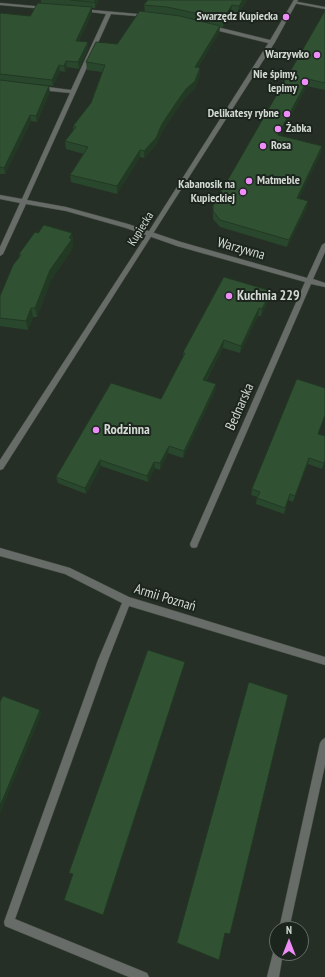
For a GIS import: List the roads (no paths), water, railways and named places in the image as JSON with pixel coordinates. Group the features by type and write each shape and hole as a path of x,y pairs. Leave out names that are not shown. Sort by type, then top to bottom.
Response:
{"street":[{"path":"295,1 325,8"},
{"name":"Kupiecka","path":"0,467 272,42 295,1"},
{"path":"0,4 48,8"},
{"path":"79,10 152,16"},
{"path":"0,254 109,12"},
{"path":"205,26 272,42"},
{"path":"36,88 73,92"},
{"name":"Warzywna","path":"0,197 66,209 151,233 179,244 325,285"},
{"name":"Bednarska","path":"194,544 325,245"},
{"name":"Armii Poznań","path":"0,552 67,571 127,601 325,661"},
{"path":"127,601 104,660 9,922 143,977"},
{"path":"286,921 325,743"},
{"path":"273,977 276,961"}],"place":[{"name":"Swarzędz Kupiecka","path":"286,17"},
{"name":"Warzywko","path":"317,55"},
{"name":"Nie śpimy, lepimy","path":"305,82"},
{"name":"Delikatesy rybne","path":"287,114"},
{"name":"Żabka","path":"278,129"},
{"name":"Rosa","path":"263,146"},
{"name":"Matmeble","path":"249,181"},
{"name":"Kabanosik na Kupieckiej","path":"243,192"},
{"name":"Kuchnia 229","path":"229,296"},
{"name":"Rodzinna","path":"96,430"}]}
